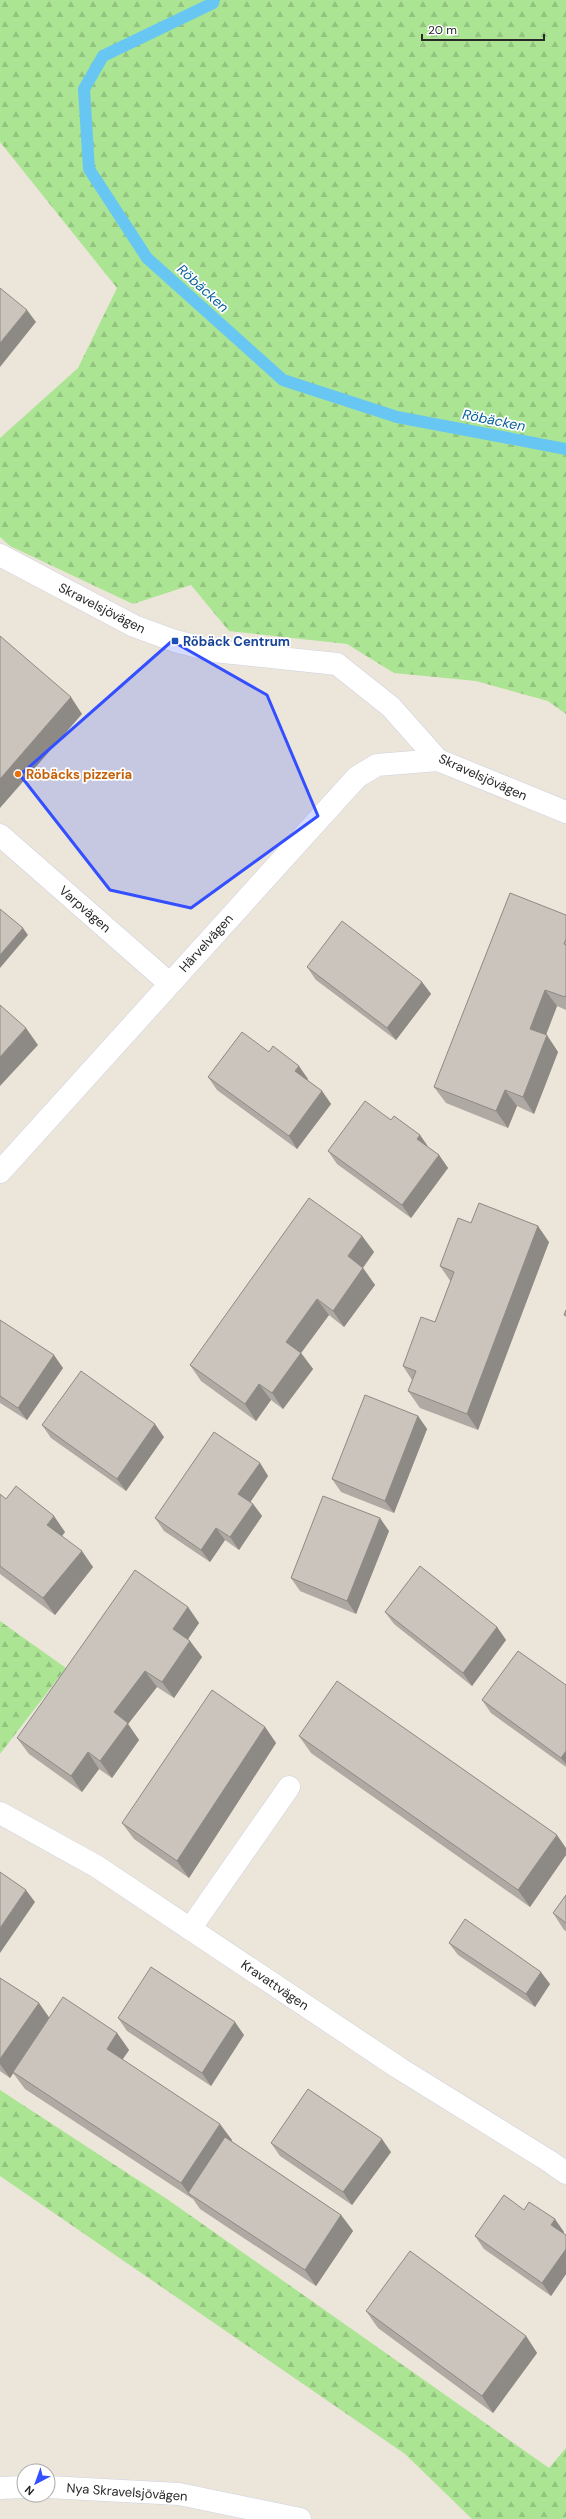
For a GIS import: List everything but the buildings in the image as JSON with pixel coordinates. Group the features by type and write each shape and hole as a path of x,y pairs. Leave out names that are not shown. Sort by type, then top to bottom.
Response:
{"street":[{"name":"Skravelsjövägen","path":"0,555 134,626 175,641 214,651 337,664 391,707 438,760 566,812"},
{"name":"Härvelvägen","path":"0,1172 357,777 377,765 438,760"},
{"name":"Varpvägen","path":"0,835 170,983"},
{"path":"190,1929 290,1787"},
{"name":"Kravattvägen","path":"0,1813 96,1866 399,2068 558,2167"},
{"path":"0,2488 16,2487"},
{"name":"Nya Skravelsjövägen","path":"56,2487 179,2494 300,2519"}],"highlighted area":[{"path":"172,641 267,695 318,816 191,908 110,890 20,775"}],"green space":[{"path":"0,0 566,0 566,714 548,701 476,681 394,673 347,644 229,631 191,585 133,604 10,546 0,537 0,438 78,368 117,288 0,142"},
{"path":"0,1621 66,1668 0,1754"},
{"path":"0,2090 167,2199 549,2468 566,2448 566,2519 472,2519 405,2454 0,2176"}],"waterway":[{"name":"Röbäcken","path":"214,0 213,3 103,56 84,89 89,169 147,258 283,380 397,417 566,449"}],"place":[{"name":"Röbäck Centrum","path":"175,641"},
{"name":"Röbäcks pizzeria","path":"18,774"}]}
